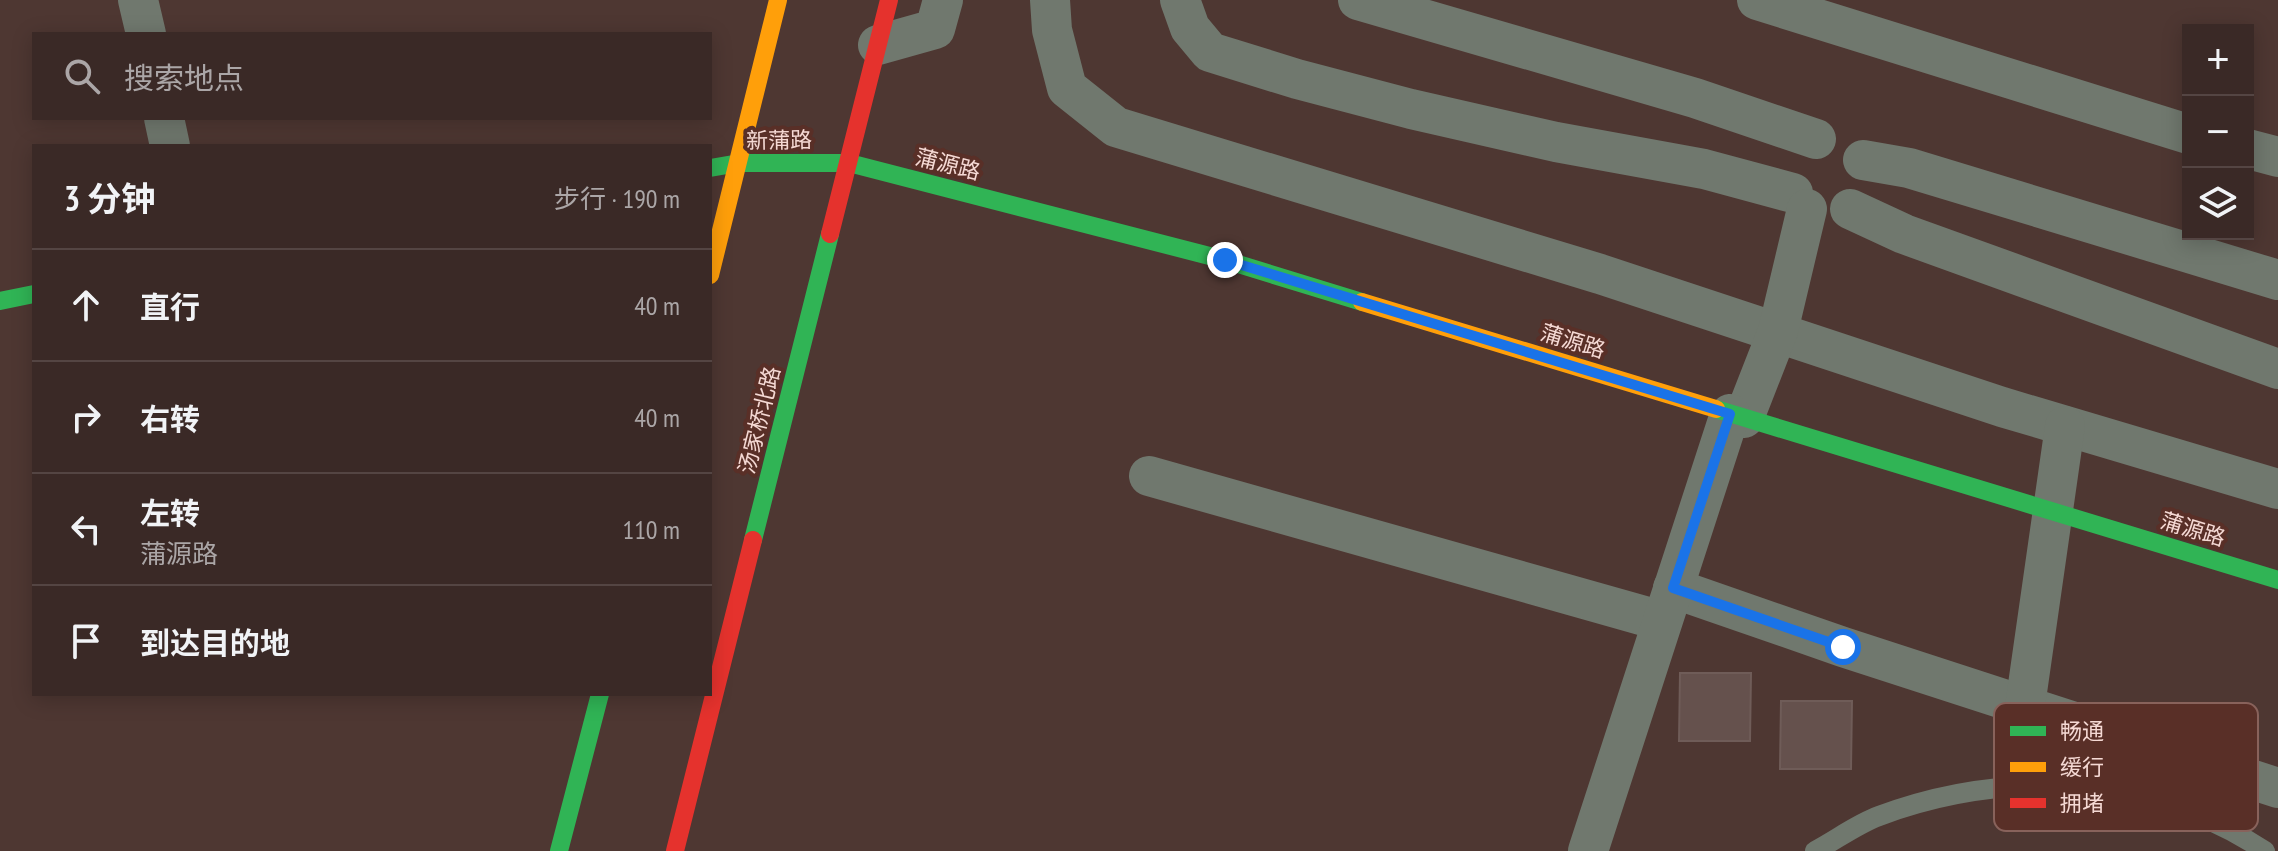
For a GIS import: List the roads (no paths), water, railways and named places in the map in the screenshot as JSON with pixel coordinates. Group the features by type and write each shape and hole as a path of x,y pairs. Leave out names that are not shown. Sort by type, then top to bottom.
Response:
{"street":[{"path":"138,0 146,32"},
{"path":"712,267 778,0"},
{"name":"汤家桥北路","path":"675,851 889,0"},
{"path":"878,45 935,29 943,0"},
{"path":"1050,0 1052,30 1067,88 1116,127 1778,331 2065,426 2278,489"},
{"path":"1180,0 1190,28 1210,52 1268,70 1411,109 1556,142 1704,169 1800,201 1829,215 1850,209 1864,192 1867,170 1863,160 1857,150 1839,139 1816,139 1695,98 1358,0"},
{"path":"1757,0 2182,132"},
{"path":"164,120 170,144"},
{"path":"1588,851 1668,604 1737,416 1778,331 1800,201 1790,167 1804,145 1816,139"},
{"path":"2254,151 2278,157"},
{"path":"1863,160 1909,168 2278,280"},
{"name":"新蒲路","path":"712,168 739,163 849,163"},
{"name":"蒲源路","path":"849,163 1225,260 2278,580"},
{"path":"1850,209 1904,234 2278,369"},
{"path":"0,301 32,294"},
{"path":"2025,703 2065,426"},
{"path":"1149,476 1668,604 2014,703"},
{"path":"559,851 599,696"},
{"path":"2258,782 2278,788"}],"lane":[{"path":"1815,851 1876,817 1953,793 1994,788"},
{"path":"2227,831 2265,851"}]}
